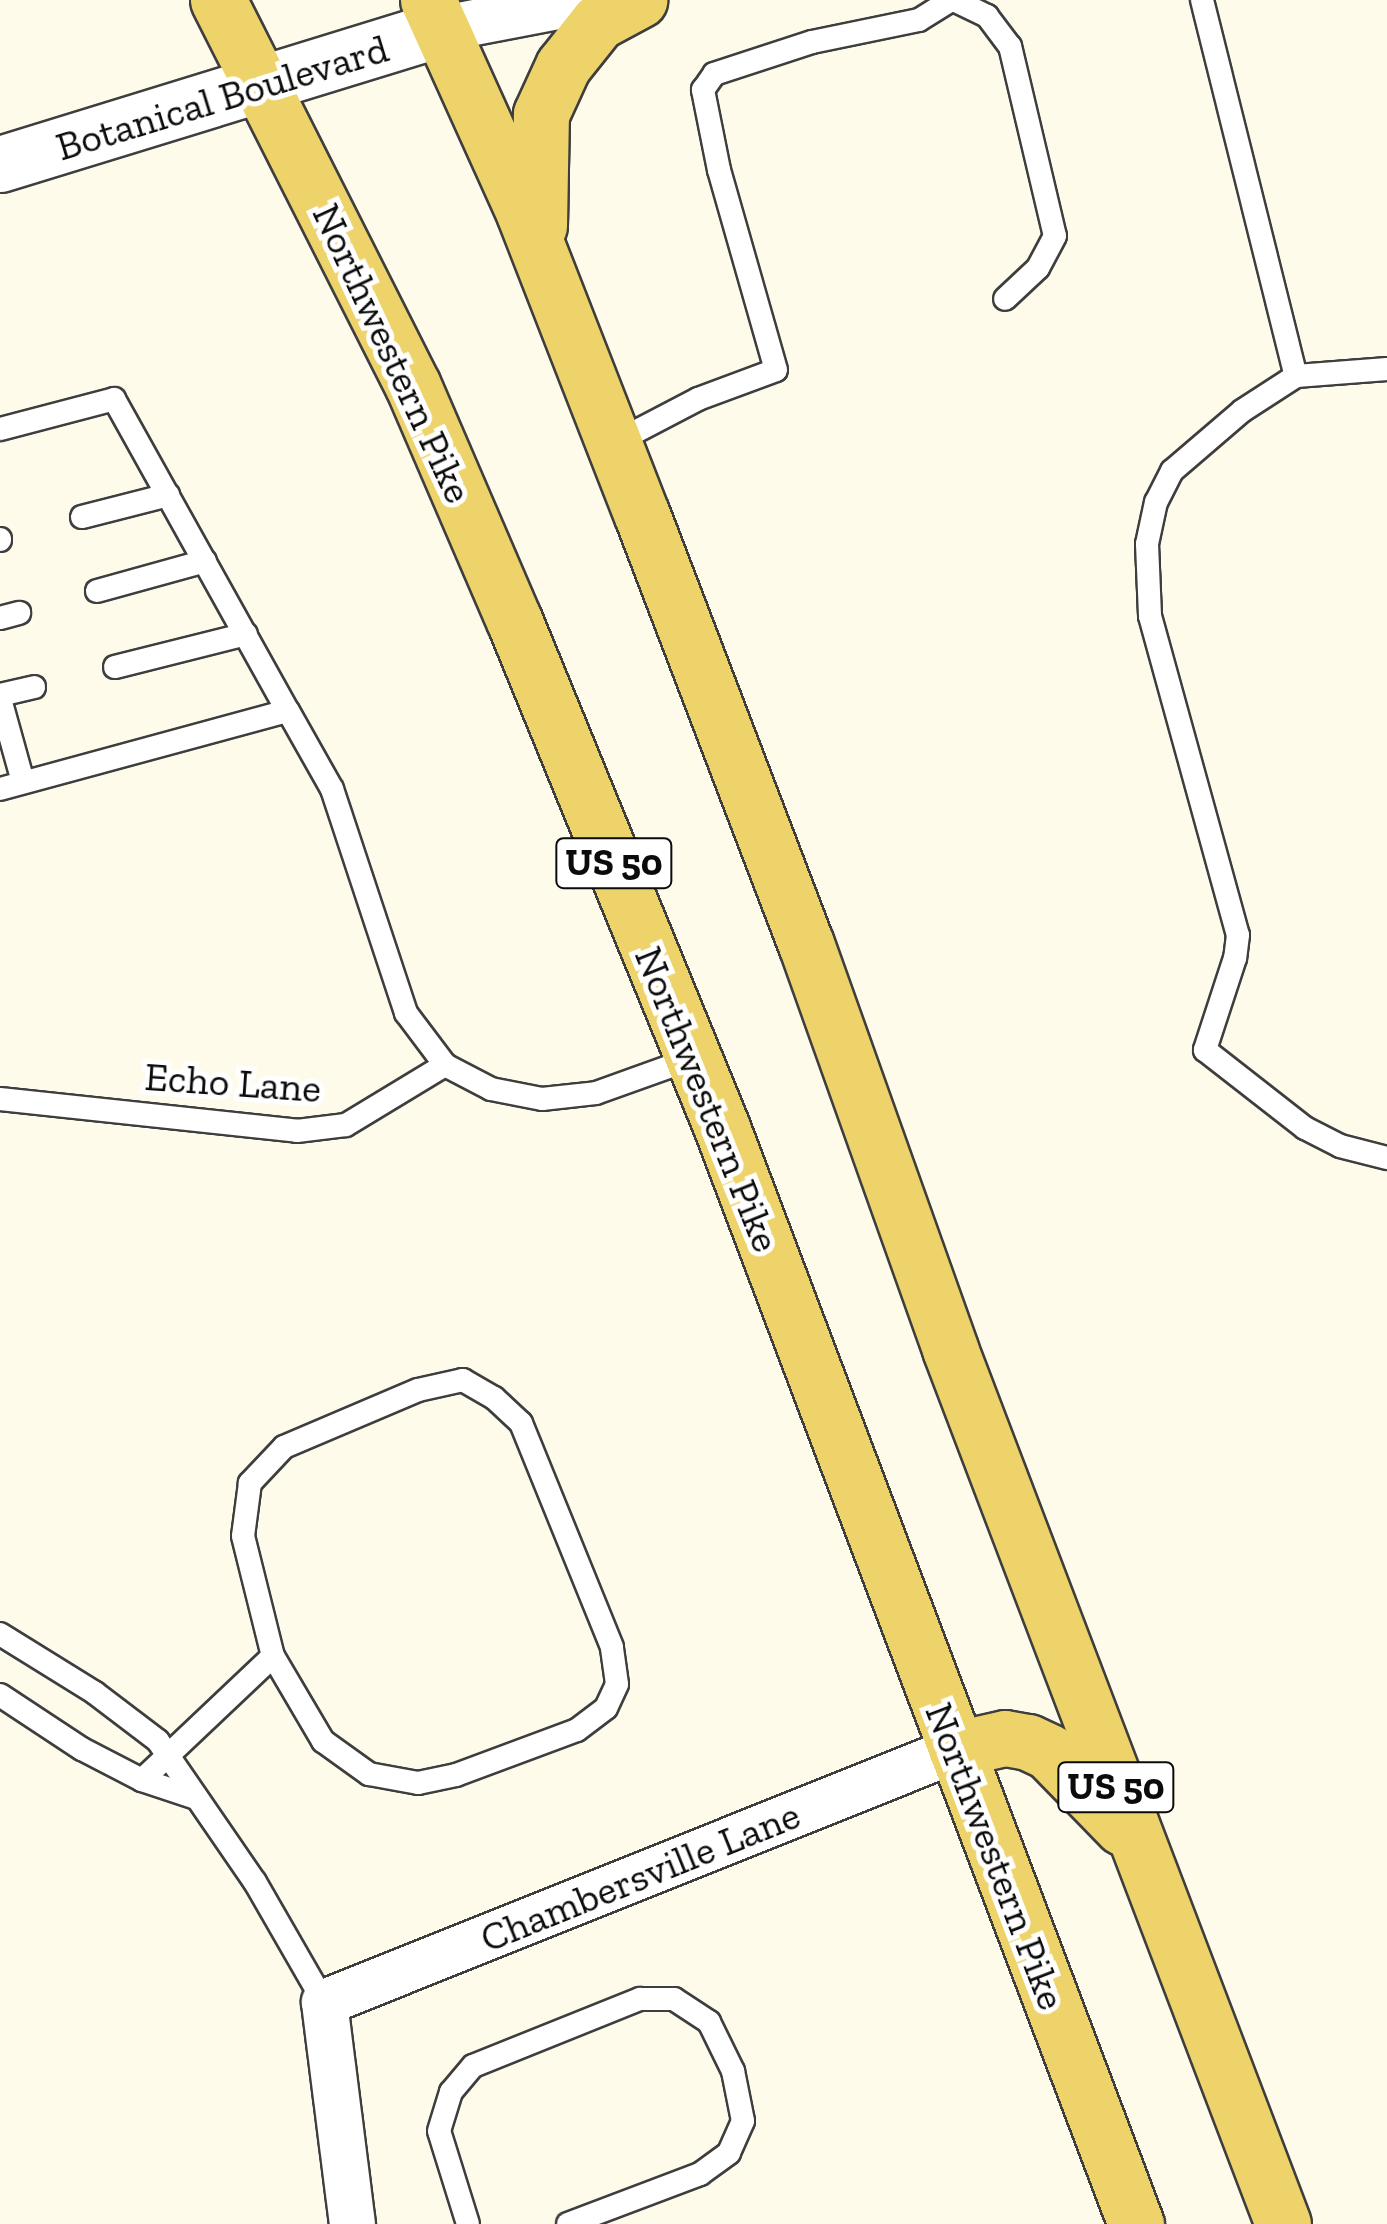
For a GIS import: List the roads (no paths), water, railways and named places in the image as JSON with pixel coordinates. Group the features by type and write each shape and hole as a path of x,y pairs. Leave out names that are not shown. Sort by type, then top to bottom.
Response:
{"main road":[{"name":"Northwestern Pike","path":"218,0 413,386 514,620 694,1058 1136,2224"},
{"path":"538,249 541,114 563,66 598,22 639,0"},
{"name":"US 50","path":"435,14 538,249 614,443 806,944 950,1349 1283,2224"},
{"path":"956,1749 1006,1738 1048,1752 1136,1841"}],"street":[{"path":"435,14 589,0"},
{"name":"Botanical Boulevard","path":"0,164 263,85 435,14"},
{"name":"Chambersville Lane","path":"324,2002 956,1749"},
{"path":"324,2002 352,2224"}],"lane":[{"path":"614,443 698,399 776,370 718,170 703,90 714,74 812,42 919,20 952,0 986,16 1010,46 1055,236 1038,268 1006,299"},
{"path":"1202,0 1296,376"},
{"path":"1387,368 1296,376 1242,411 1172,471 1156,502 1147,544 1150,616 1238,935 1235,958 1205,1050 1305,1128 1340,1146 1387,1158"},
{"path":"0,429 114,399 332,789 406,1013 444,1065 491,1089 542,1099 596,1093 694,1058"},
{"path":"82,518 168,494"},
{"path":"97,591 205,561"},
{"path":"115,667 246,634"},
{"path":"23,782 0,697 34,687"},
{"path":"0,789 288,711"},
{"name":"Echo Lane","path":"0,1099 297,1130 346,1126 444,1065"},
{"path":"463,1380 494,1398 521,1423 612,1647 617,1684 606,1708 577,1730 456,1775 418,1783 369,1774 323,1740 272,1656 243,1536 250,1483 284,1448 418,1390 463,1380"},
{"path":"0,1634 95,1693 158,1740 255,1882 324,2002"},
{"path":"142,1780 272,1656"},
{"path":"0,1695 82,1750 142,1780 193,1796"},
{"path":"468,2224 439,2131 451,2092 473,2066 640,1999 674,1999 709,2022 733,2070 743,2121 729,2152 700,2174 568,2224"}]}
